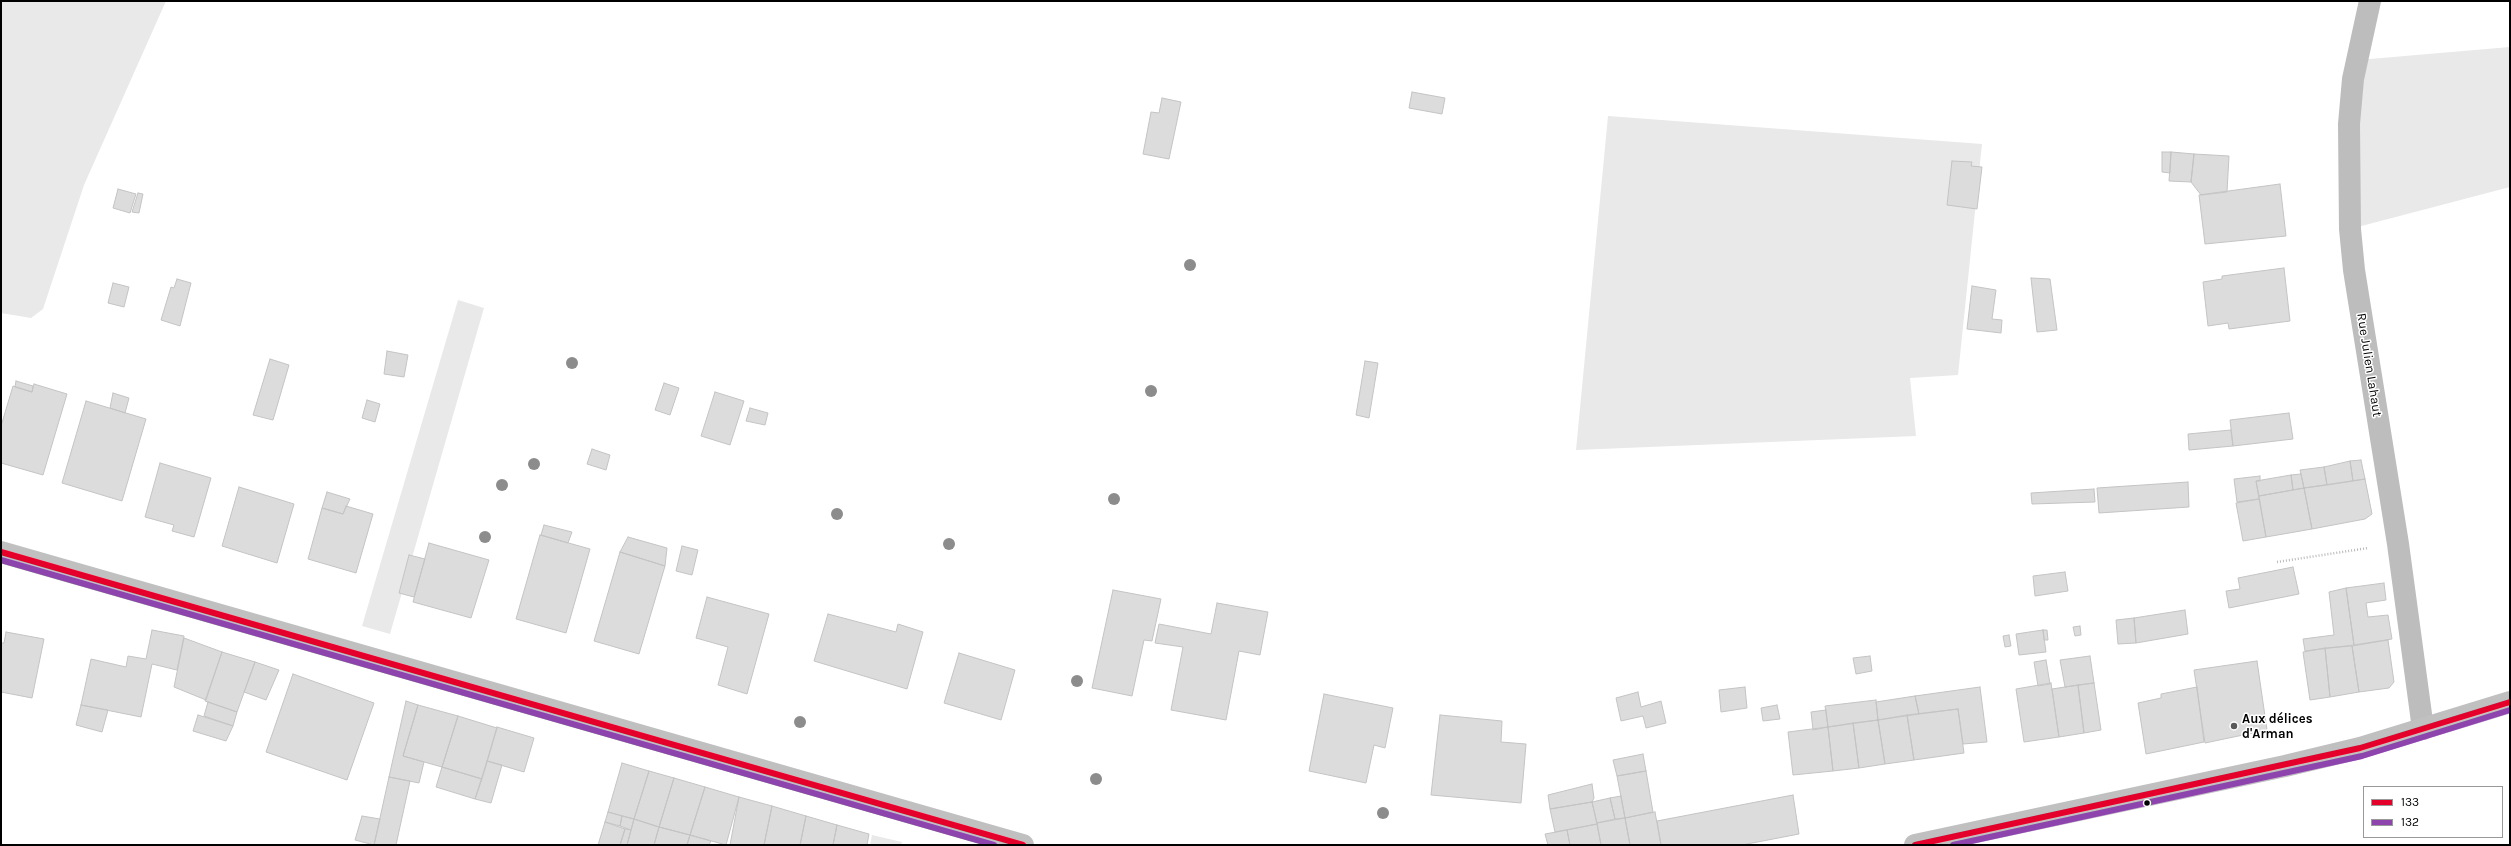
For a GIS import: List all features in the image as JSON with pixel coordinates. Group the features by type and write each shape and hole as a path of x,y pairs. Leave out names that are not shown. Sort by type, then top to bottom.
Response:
{"street":[{"name":"Rue Julien Lahaut","path":"2370,1 2353,79 2349,124 2350,229 2354,270 2398,544 2423,729"},
{"path":"1,552 1023,845"},
{"path":"1915,845 2286,766 2423,729 2510,702"}],"path":[{"path":"2277,562 2398,544"}],"shaded area":[{"path":"1,1 166,1 84,185 43,309 31,318 1,313"},
{"path":"2510,47 2510,187 2350,229 2358,60"},
{"path":"1608,116 1982,144 1958,375 1910,378 1916,436 1576,450"},
{"path":"458,300 484,308 390,634 362,626"},
{"path":"872,835 902,842 901,845 870,845"}],"building":[{"path":"1412,92 1445,98 1442,114 1409,108"},
{"path":"1162,98 1181,102 1169,159 1143,154 1151,112 1159,113"},
{"path":"2162,152 2171,152 2170,173 2162,172"},
{"path":"2171,152 2194,154 2191,182 2169,181"},
{"path":"2194,154 2229,156 2227,192 2201,195 2191,182"},
{"path":"1952,161 1972,162 1971,166 1982,167 1977,209 1947,205"},
{"path":"2280,184 2286,236 2205,244 2199,195"},
{"path":"118,189 136,194 130,213 113,208"},
{"path":"138,193 143,194 139,213 132,212"},
{"path":"2284,268 2290,321 2229,329 2228,323 2208,326 2203,282 2222,279 2222,276"},
{"path":"2031,278 2050,279 2057,330 2037,332"},
{"path":"177,279 191,283 180,326 161,320 171,287 174,288"},
{"path":"113,283 129,287 124,307 108,303"},
{"path":"1972,286 1996,290 1992,319 2002,320 2001,333 1967,329"},
{"path":"387,351 408,355 404,377 384,374"},
{"path":"270,359 289,365 273,420 253,415"},
{"path":"1365,361 1378,363 1369,418 1356,415"},
{"path":"16,381 33,386 32,392 15,387"},
{"path":"664,383 679,388 670,415 655,410"},
{"path":"34,384 67,394 43,475 1,463 1,426 13,386 32,392"},
{"path":"715,392 744,401 730,445 701,436"},
{"path":"113,393 129,398 125,413 110,408"},
{"path":"367,400 380,404 375,422 362,418"},
{"path":"86,401 146,419 122,501 62,483"},
{"path":"750,408 768,413 765,425 746,421"},
{"path":"2289,413 2293,439 2233,446 2230,420"},
{"path":"2231,430 2233,446 2189,450 2188,434"},
{"path":"592,449 610,455 606,470 587,464"},
{"path":"2361,460 2365,479 2353,481 2350,461"},
{"path":"2350,461 2353,481 2327,485 2324,467"},
{"path":"160,463 211,478 194,537 172,531 174,525 145,517"},
{"path":"2324,467 2327,485 2304,488 2300,470"},
{"path":"2301,474 2304,488 2293,490 2291,475"},
{"path":"2291,475 2293,490 2259,496 2256,481"},
{"path":"2260,476 2260,481 2256,481 2259,499 2237,502 2234,479"},
{"path":"2365,479 2372,514 2365,519 2312,529 2304,488"},
{"path":"2188,482 2189,507 2099,513 2097,488"},
{"path":"239,487 294,504 277,563 222,546"},
{"path":"2304,488 2312,529 2266,537 2259,496"},
{"path":"2094,489 2095,502 2032,504 2031,493"},
{"path":"327,492 350,499 343,514 322,508"},
{"path":"2259,499 2266,537 2243,541 2236,503"},
{"path":"346,506 373,514 356,573 308,559 322,508 343,514"},
{"path":"544,525 572,532 568,543 541,535"},
{"path":"540,535 590,549 566,633 516,619"},
{"path":"628,537 667,548 665,566 620,552"},
{"path":"429,543 489,560 471,618 413,602"},
{"path":"682,546 698,550 692,575 676,571"},
{"path":"620,552 665,566 639,654 594,641"},
{"path":"409,555 425,559 414,597 399,593"},
{"path":"2293,567 2299,594 2229,608 2226,591 2240,589 2238,578"},
{"path":"2065,572 2068,591 2035,596 2033,576"},
{"path":"2384,583 2386,600 2366,603 2368,617 2388,615 2392,639 2354,645 2346,588"},
{"path":"2346,588 2354,645 2305,651 2303,639 2334,635 2329,592"},
{"path":"1113,590 1161,599 1152,641 1144,640 1132,696 1092,688"},
{"path":"707,597 769,614 747,694 718,685 728,647 696,638"},
{"path":"1217,603 1268,612 1260,655 1239,651 1226,720 1171,710 1183,647 1155,643 1159,624 1211,634"},
{"path":"2185,610 2188,634 2136,643 2134,618"},
{"path":"828,614 896,632 898,624 923,632 907,689 814,661"},
{"path":"2134,618 2136,643 2118,644 2116,620"},
{"path":"2080,626 2081,635 2075,636 2073,627"},
{"path":"152,630 184,636 177,670 152,664 141,717 81,705 91,659 126,667 128,656 146,659"},
{"path":"2043,630 2047,630 2048,640 2044,640"},
{"path":"2043,630 2046,652 2019,655 2016,634"},
{"path":"6,632 44,639 32,698 1,692 1,643 4,643"},
{"path":"2009,635 2011,646 2005,647 2003,636"},
{"path":"184,638 222,652 206,700 174,687"},
{"path":"2388,640 2394,682 2389,688 2359,692 2352,646"},
{"path":"2352,646 2359,692 2330,697 2325,648"},
{"path":"2325,648 2330,697 2310,700 2303,652"},
{"path":"222,652 255,662 237,712 205,701"},
{"path":"959,653 1015,670 1001,720 944,703"},
{"path":"1870,656 1872,671 1856,674 1853,658"},
{"path":"2090,656 2094,683 2065,687 2060,660"},
{"path":"2046,660 2050,684 2038,686 2034,662"},
{"path":"2257,661 2267,730 2205,743 2194,670"},
{"path":"255,662 279,670 266,700 244,692"},
{"path":"293,674 374,703 347,780 266,752"},
{"path":"2051,683 2059,737 2024,742 2016,689"},
{"path":"2094,683 2101,730 2084,733 2078,685"},
{"path":"2078,685 2084,733 2059,737 2052,689"},
{"path":"1745,687 1747,708 1721,712 1719,690"},
{"path":"1980,687 1987,742 1963,744 1958,709 1919,714 1915,696"},
{"path":"2197,687 2204,742 2146,754 2138,703 2161,698 2161,694"},
{"path":"1638,692 1641,707 1661,701 1666,723 1646,728 1643,716 1621,721 1616,698"},
{"path":"1324,694 1393,708 1385,748 1374,745 1366,783 1309,771"},
{"path":"1915,696 1919,714 1878,720 1876,702"},
{"path":"1876,700 1878,720 1828,727 1825,706"},
{"path":"406,701 418,705 403,756 424,762 419,783 389,777"},
{"path":"208,702 237,712 233,726 204,716"},
{"path":"81,705 108,710 102,732 76,725"},
{"path":"418,705 458,716 442,767 403,756"},
{"path":"1777,705 1780,719 1763,721 1761,708"},
{"path":"1958,709 1964,753 1914,760 1907,715"},
{"path":"1826,710 1828,727 1813,730 1811,712"},
{"path":"198,715 233,726 226,741 193,731"},
{"path":"1440,715 1502,721 1501,742 1526,744 1521,803 1431,795"},
{"path":"1907,715 1914,760 1885,764 1878,720"},
{"path":"458,716 497,728 482,779 442,767"},
{"path":"1878,720 1885,764 1859,768 1853,723"},
{"path":"1853,723 1859,768 1833,771 1828,727"},
{"path":"497,727 534,738 524,772 487,761"},
{"path":"1828,727 1833,771 1793,775 1788,732"},
{"path":"1643,754 1646,771 1617,776 1613,760"},
{"path":"487,761 502,765 491,803 475,799"},
{"path":"622,763 649,771 634,819 608,812"},
{"path":"442,767 482,779 475,799 436,787"},
{"path":"649,771 674,778 659,827 634,819"},
{"path":"1646,771 1653,812 1625,818 1617,776"},
{"path":"389,777 410,781 396,845 374,845"},
{"path":"674,778 705,787 690,835 659,827"},
{"path":"1592,784 1594,798 1592,802 1550,809 1548,795"},
{"path":"705,787 739,797 726,845 690,835"},
{"path":"1793,795 1799,834 1742,845 1661,845 1657,821"},
{"path":"1621,796 1625,818 1615,819 1610,798"},
{"path":"739,797 772,806 764,845 730,845"},
{"path":"1610,798 1615,819 1597,823 1592,802"},
{"path":"1592,802 1597,824 1555,832 1550,809"},
{"path":"772,806 806,816 800,845 764,845"},
{"path":"608,812 622,816 620,826 605,822"},
{"path":"1655,812 1661,845 1630,845 1625,818"},
{"path":"362,816 380,819 374,845 355,840"},
{"path":"622,816 634,819 631,830 620,826"},
{"path":"806,816 837,825 833,845 800,845"},
{"path":"1625,818 1630,845 1601,845 1597,823"},
{"path":"634,819 659,827 654,845 627,845"},
{"path":"605,822 625,829 620,845 598,845"},
{"path":"1597,824 1601,845 1570,845 1567,830"},
{"path":"837,825 869,834 867,845 833,845"},
{"path":"659,827 690,835 687,845 654,845"},
{"path":"625,829 631,830 627,845 620,845"},
{"path":"1567,830 1570,845 1548,845 1545,834"},
{"path":"690,835 711,841 709,845 687,845"}],"transit line":[{"name":"133","path":"1,552 1023,845"},
{"name":"132","path":"1,560 994,845"},
{"name":"133","path":"1915,845 2360,748 2510,702"},
{"name":"132","path":"1953,845 2362,756 2510,710"}],"place":[{"name":"Aux délices d'Arman","path":"2234,726"}]}
